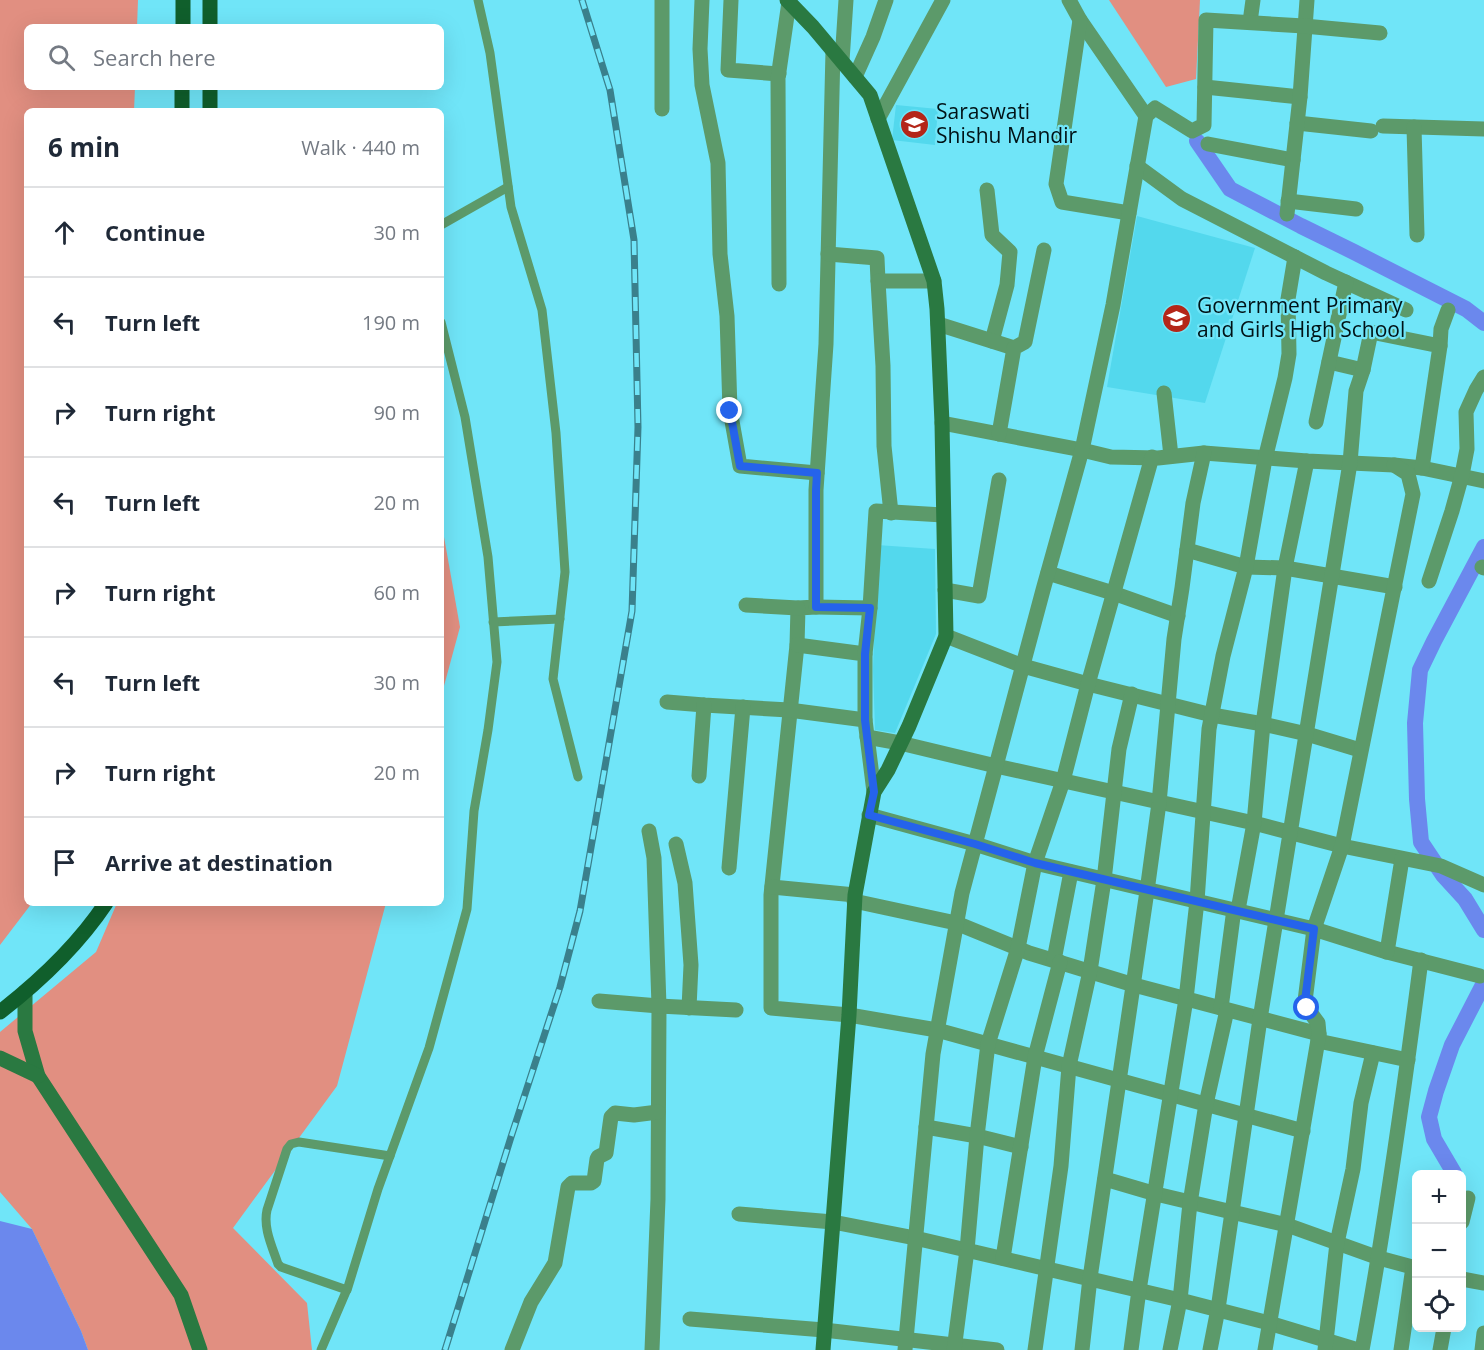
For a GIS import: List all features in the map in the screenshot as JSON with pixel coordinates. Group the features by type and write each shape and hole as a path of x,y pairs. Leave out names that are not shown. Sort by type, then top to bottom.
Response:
{"main road":[{"path":"183,0 183,24"},
{"path":"210,0 210,24"},
{"path":"182,90 182,108"},
{"path":"210,90 210,108"},
{"path":"0,1011 25,992 72,947 104,906"}],"street":[{"path":"662,0 662,109"},
{"path":"702,0 700,49 702,85 718,163 720,254 727,316 730,411 740,466 817,473"},
{"path":"731,0 728,70 778,74"},
{"path":"816,607 816,490 826,344 837,56 846,0"},
{"path":"855,77 873,38 886,0"},
{"path":"878,118 942,0"},
{"path":"1070,0 1080,20 1146,116"},
{"path":"1250,22 1253,0"},
{"path":"1307,0 1300,97 1288,207 1356,209"},
{"path":"779,284 778,74 791,2"},
{"path":"791,2 870,95 934,281 942,423 946,636 909,726 888,770 874,792"},
{"path":"1080,20 1056,184 1062,202 1129,213"},
{"path":"905,1345 933,1054 956,923 975,844 1082,450 1113,305 1146,116 1155,108 1192,131 1204,124 1206,20 1380,33"},
{"path":"1205,87 1300,97"},
{"path":"1297,123 1377,128 1484,129"},
{"path":"1414,127 1417,235"},
{"path":"1208,144 1293,160"},
{"path":"1137,166 1182,199 1406,310"},
{"path":"987,190 992,235 1010,252 1007,285 992,341"},
{"path":"938,324 1014,348 1025,342 1044,250"},
{"path":"828,254 877,258 883,366 884,447 891,513"},
{"path":"1131,1350 1186,999 1197,901 1209,729 1223,656 1246,567 1265,459 1285,378 1289,354 1288,299 1295,257"},
{"path":"878,281 934,281"},
{"path":"1316,422 1346,282"},
{"path":"1422,468 1441,329 1448,310"},
{"path":"1210,1350 1218,1310 1260,1019 1350,463 1356,391 1371,332 1440,346"},
{"path":"999,434 1014,348"},
{"path":"1329,362 1363,370"},
{"path":"1429,581 1462,475 1467,449 1466,412 1484,377"},
{"path":"1164,393 1171,456"},
{"path":"942,423 1111,457 1152,458 1204,453 1265,459 1394,465 1462,475 1484,481"},
{"path":"1082,1350 1090,1278 1159,802 1174,639 1193,503 1204,453"},
{"path":"955,1348 988,1044 1018,948 1035,863 1063,781 1152,458"},
{"path":"1170,1350 1180,1300 1190,1203 1224,1009 1236,910 1254,823 1263,724 1285,568 1307,461"},
{"path":"1265,1350 1318,1038 1318,1023 1307,1008 1305,1001 1314,929 1342,846 1413,494 1408,474 1394,465"},
{"path":"945,590 979,596 999,480"},
{"path":"822,1350 849,1015 854,898 874,792 865,720 865,654 876,511 943,515"},
{"path":"1187,550 1246,567 1285,568 1395,586"},
{"path":"1048,573 1178,616"},
{"path":"746,605 870,608"},
{"path":"798,608 797,645 771,887 771,1008 849,1015 937,1030 1303,1131"},
{"path":"946,636 1023,666 1088,684 1212,715 1307,734 1360,750"},
{"path":"797,645 865,654"},
{"path":"1035,1350 1061,1166 1069,1066 1090,971 1104,880 1119,749 1132,694"},
{"path":"667,702 789,710 865,720"},
{"path":"699,776 704,705"},
{"path":"729,868 742,707"},
{"path":"867,737 1437,866 1484,885"},
{"path":"869,815 1035,863 1314,929 1387,952 1480,976"},
{"path":"649,831 654,858 659,1006 658,1199 652,1350"},
{"path":"676,844 685,883 691,965 689,1008"},
{"path":"1387,952 1402,859"},
{"path":"1003,1258 1035,1057 1057,961 1071,872"},
{"path":"771,887 854,898 956,923 1018,948 1134,985 1260,1019 1318,1038 1408,1060"},
{"path":"739,1214 833,1222 915,1238 1180,1300 1269,1323 1326,1345 1360,1350 1379,1258 1421,960"},
{"path":"25,992 25,1031 38,1076 181,1294 200,1350"},
{"path":"599,1000 736,1010"},
{"path":"1326,1345 1337,1243 1353,1169 1361,1103 1373,1053"},
{"path":"0,1058 38,1076"},
{"path":"512,1350 531,1302 555,1263 568,1187 572,1183 591,1184 594,1181 597,1159 606,1153 612,1114 638,1115 658,1112"},
{"path":"926,1127 1021,1147"},
{"path":"1105,1179 1155,1194 1287,1226 1379,1258 1412,1266"},
{"path":"1466,1205 1468,1198"},
{"path":"1401,1350 1413,1278"},
{"path":"1466,1280 1484,1282"},
{"path":"690,1319 824,1330 905,1345 997,1350"},
{"path":"1440,1350 1443,1332"},
{"path":"1482,1350 1484,1333"}],"lane":[{"path":"478,0 490,53 511,207 542,310 556,434 565,572 553,679 578,777"},
{"path":"444,223 508,187"},
{"path":"321,1350 347,1290 378,1189 429,1048 467,909 474,811 497,662 488,557 465,417 444,334"},
{"path":"494,622 560,619"},
{"path":"347,1290 284,1269 278,1264 266,1227 266,1218 274,1189 287,1149 291,1144 299,1142 390,1156"}],"shaded area":[{"path":"0,0 138,0 137,24 24,24 24,90 135,90 134,108 24,108 24,906 30,906 0,945"},
{"path":"1109,0 1200,0 1196,79 1166,87"},
{"name":"Saraswati Shishu Mandir","path":"896,105 938,109 935,145 892,140"},
{"name":"Government Primary and Girls High School","path":"1137,216 1255,248 1205,403 1107,387"},
{"path":"444,537 460,627 444,686"},
{"path":"877,545 935,549 936,634 895,733 875,730 873,669"},
{"path":"116,906 385,906 337,1086 233,1228 307,1303 312,1350 88,1350 32,1229 0,1192 0,1032 96,952"},
{"path":"0,1221 32,1229 88,1350 0,1350"}],"waterway":[{"path":"1197,141 1230,189 1466,309 1484,323"},
{"path":"1484,547 1420,670 1415,723 1417,799 1421,842 1443,875 1465,899 1484,930"},
{"path":"1452,1170 1434,1139 1429,1117 1452,1045 1484,983"}],"railway":[{"path":"445,1350 560,987 580,911 632,611 638,427 634,240 610,90 582,0"}],"place":[{"name":"Saraswati Shishu Mandir","path":"915,124"},
{"name":"Government Primary and Girls High School","path":"1176,318"}],"route":[{"path":"730,411 740,466 817,473 816,607 870,608 865,654 865,720 874,792 869,815 1035,863 1314,929 1305,1001 1307,1008"}]}
